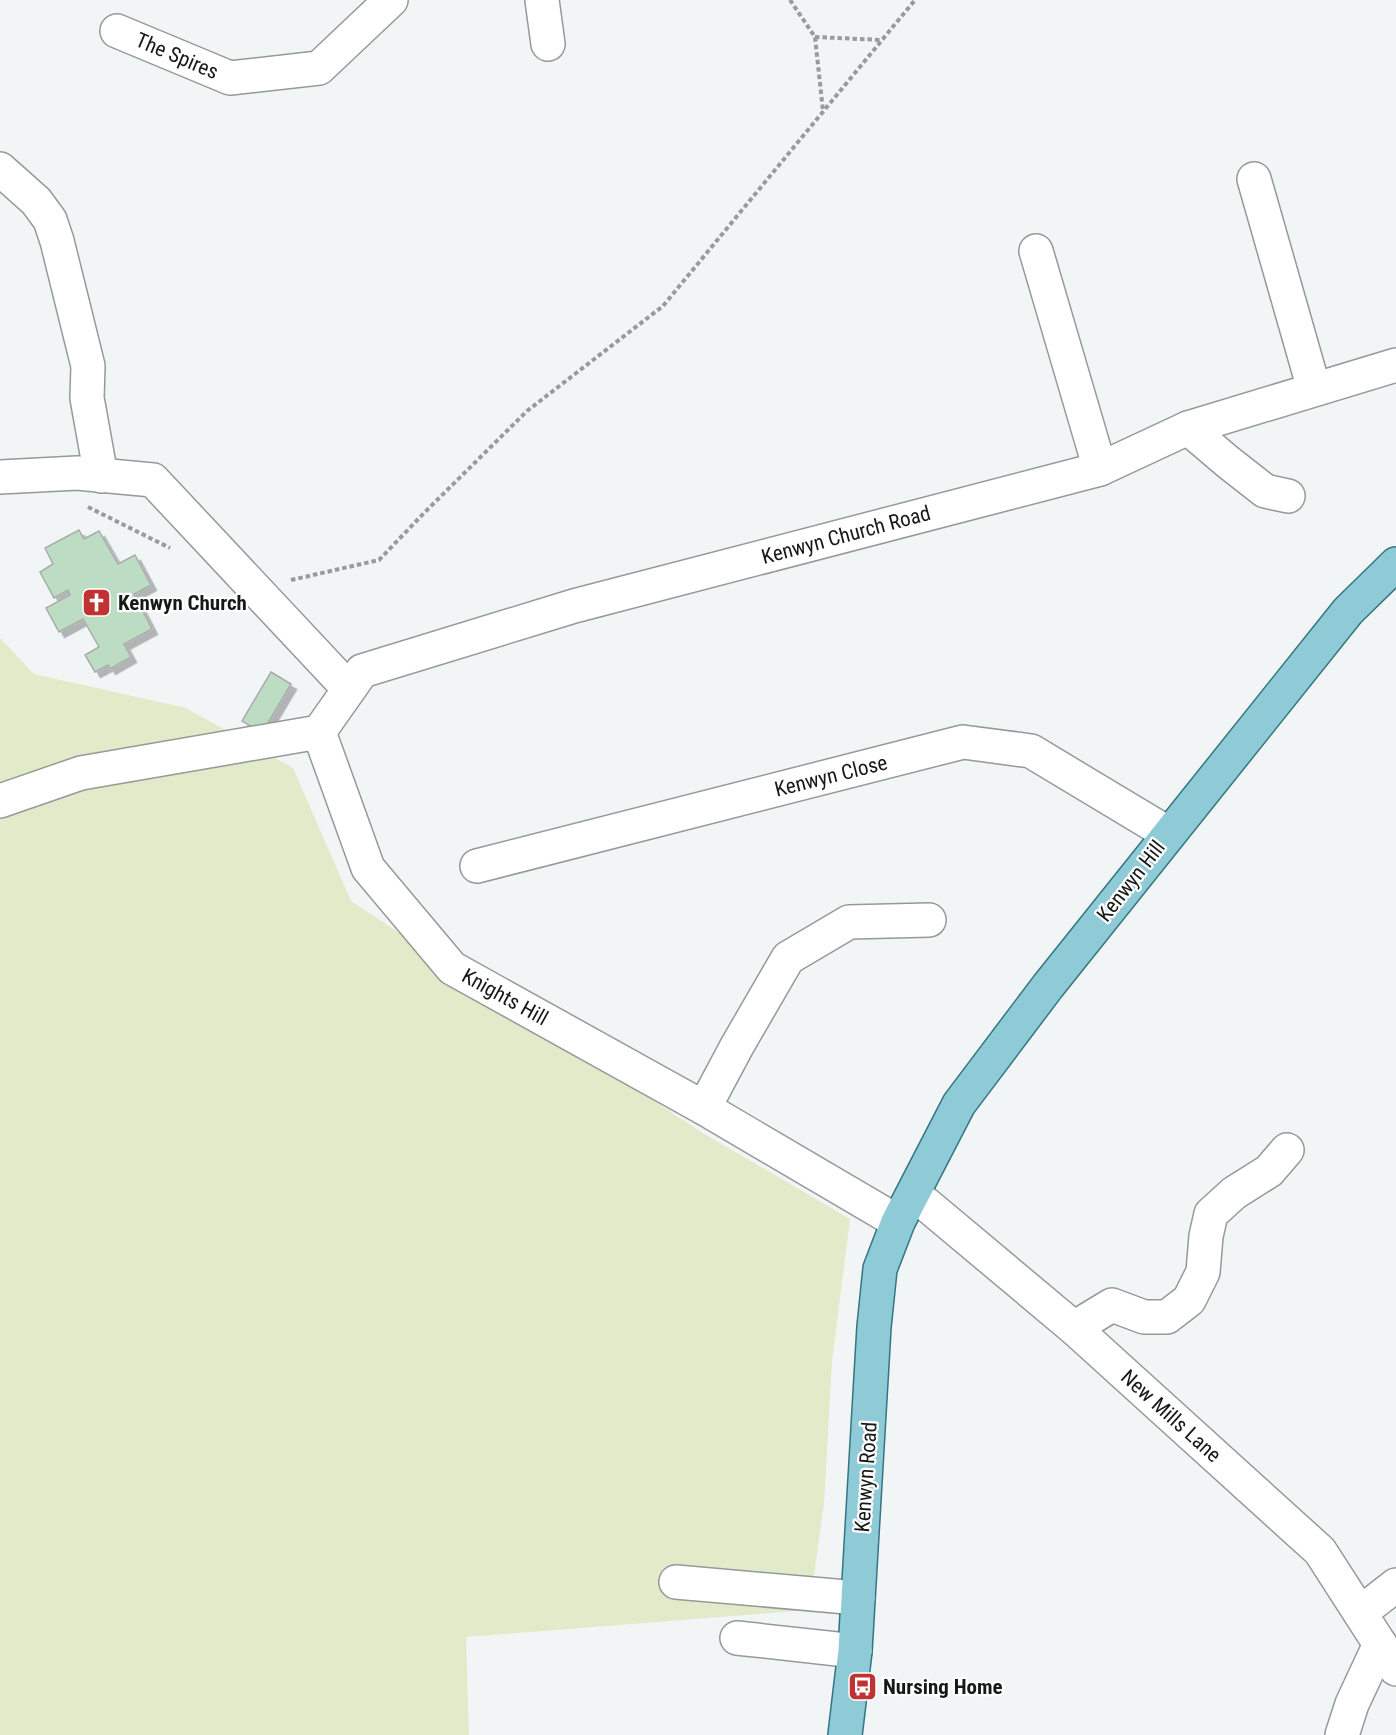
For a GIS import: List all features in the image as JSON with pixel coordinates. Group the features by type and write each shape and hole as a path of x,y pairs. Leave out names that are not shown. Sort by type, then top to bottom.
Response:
{"main road":[{"name":"Kenwyn Hill","path":"905,1208 959,1104 1048,987 1348,611 1396,564"},
{"name":"Kenwyn Road","path":"845,1735 855,1651 874,1327 880,1269 905,1208"}],"street":[{"name":"The Spires","path":"117,31 230,78 319,68 391,0"},
{"path":"542,0 548,44"},
{"path":"0,169 36,201 50,220 57,241 88,366 87,398 101,476"},
{"path":"1254,179 1314,389"},
{"path":"1036,251 1100,469"},
{"name":"Kenwyn Church Road","path":"319,732 362,671 574,606 1100,469 1188,428 1396,365"},
{"path":"1188,428 1234,468 1265,491 1288,496"},
{"path":"0,477 77,473 153,480 349,689"},
{"path":"0,801 81,773 319,732"},
{"name":"Knights Hill","path":"319,732 368,868 452,968 704,1108 905,1208"},
{"name":"Kenwyn Close","path":"477,866 963,742 1031,751 1168,834"},
{"path":"704,1108 788,958 849,922 929,920"},
{"path":"1074,1328 1112,1305 1144,1317 1167,1317 1189,1300 1203,1272 1206,1236 1211,1214 1234,1193 1269,1171 1287,1150"},
{"name":"New Mills Lane","path":"905,1208 926,1204 1074,1328 1320,1551 1388,1656"},
{"path":"676,1582 858,1598"},
{"path":"1360,1613 1396,1586"},
{"path":"737,1638 855,1651"},
{"path":"1342,1735 1352,1704 1388,1656"}],"path":[{"path":"790,0 815,37 823,112"},
{"path":"254,588 380,561 424,513 527,411 663,306 915,0"},
{"path":"815,37 882,40"},
{"path":"80,503 173,549"}],"green space":[{"path":"0,638 34,674 186,708 293,768 351,901 701,1132 850,1219 832,1361 824,1504 809,1610 466,1637 469,1735 0,1735"}],"building":[{"name":"Kenwyn Church","path":"79,530 84,539 99,531 118,564 135,555 151,585 134,594 152,629 124,644 131,657 110,669 108,665 95,672 85,655 99,647 83,619 59,632 46,608 70,595 68,590 54,598 40,572 53,564 45,548"},
{"path":"271,672 291,684 262,733 242,721"}],"place":[{"name":"Kenwyn Church","path":"97,603"},
{"name":"Nursing Home","path":"862,1687"}]}
